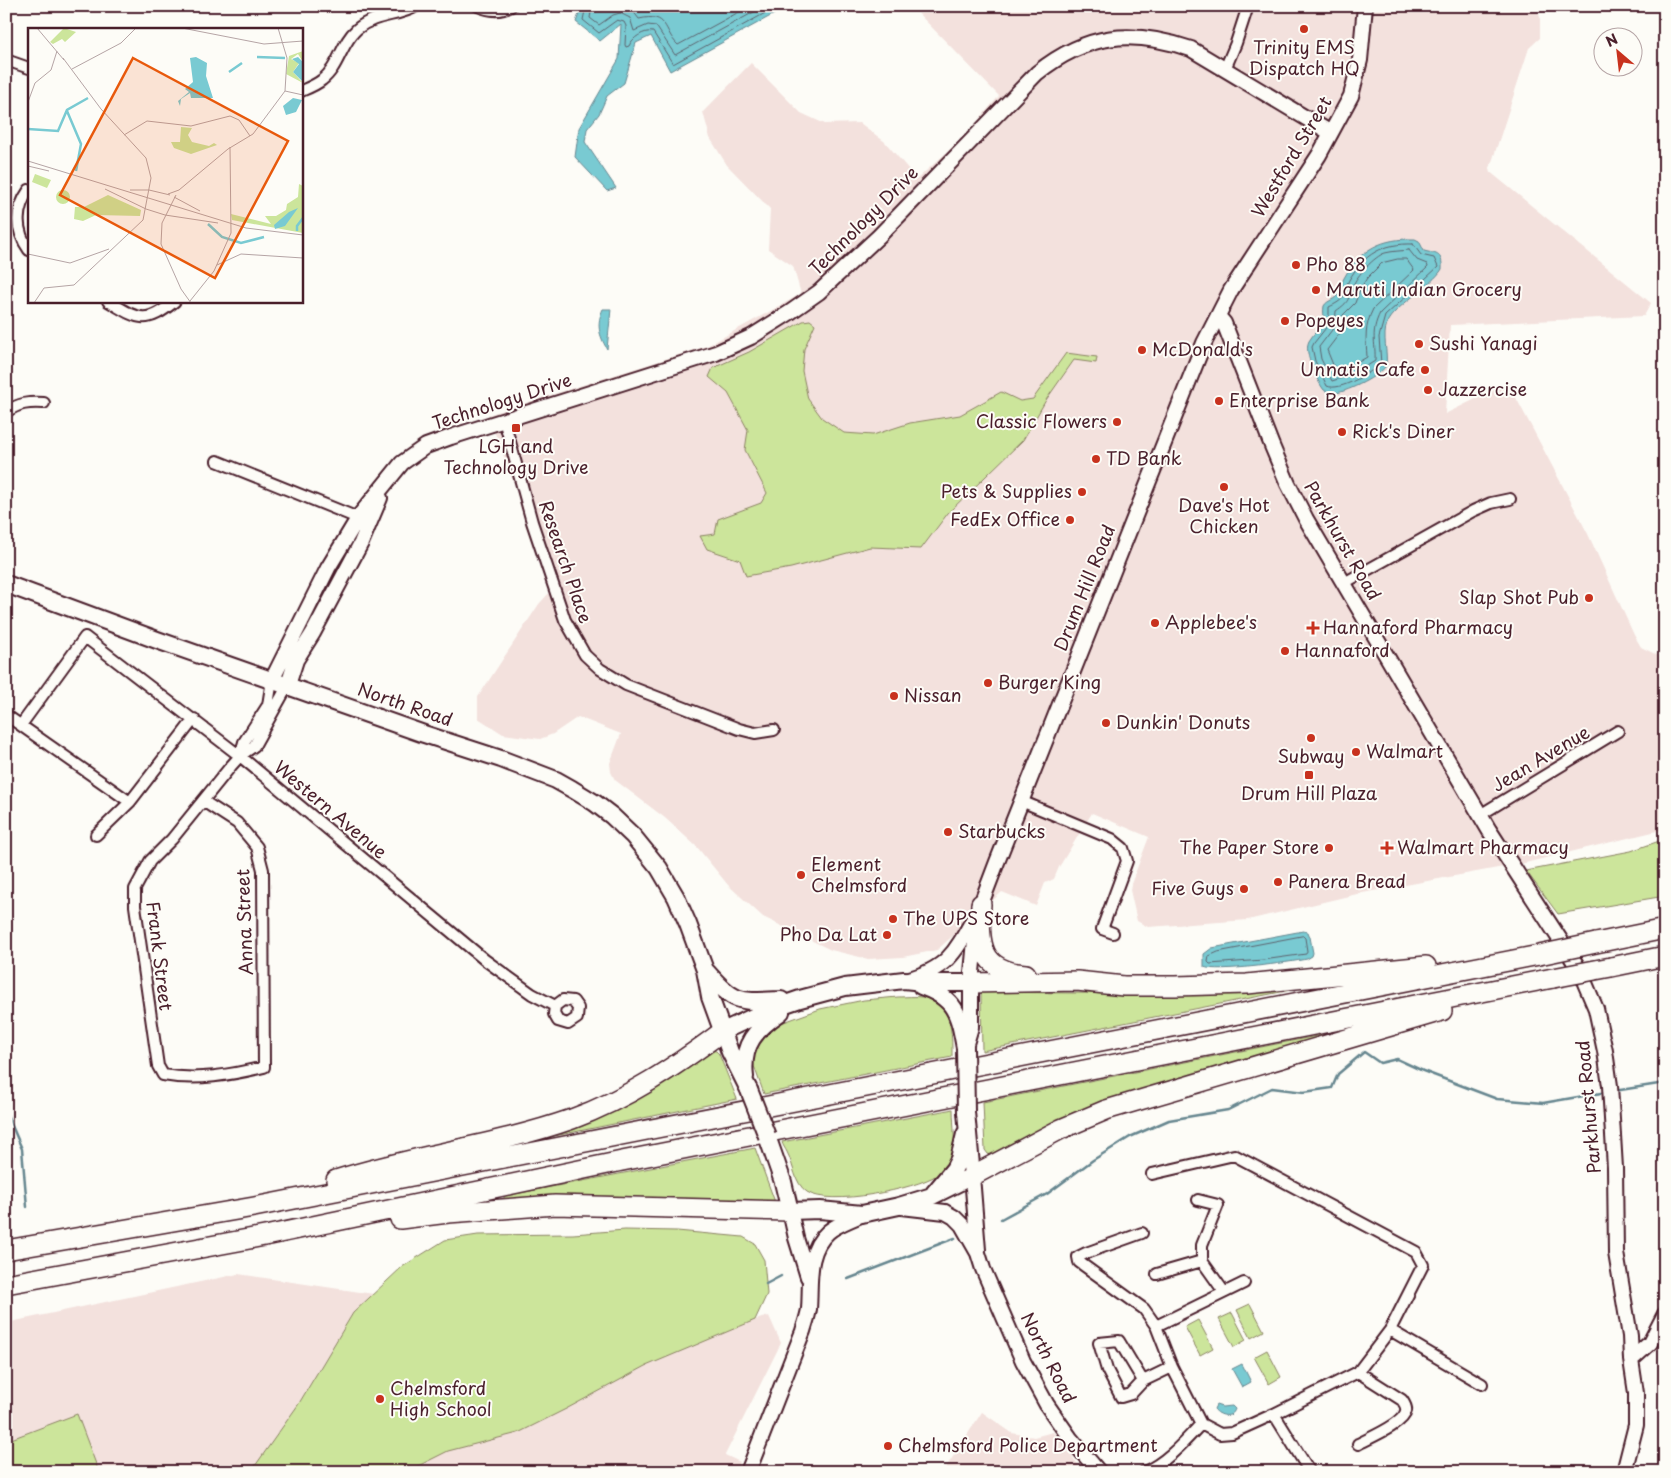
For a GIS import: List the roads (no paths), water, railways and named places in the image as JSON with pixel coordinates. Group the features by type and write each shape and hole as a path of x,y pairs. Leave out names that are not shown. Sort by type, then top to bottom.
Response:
{"highway":[{"path":"981,904 981,940 986,954 995,965 1008,973 1059,981"},
{"path":"6,1250 254,1207 1665,929"},
{"path":"971,983 1077,981 1124,986 1247,984 1539,955"},
{"path":"6,1284 270,1235 622,1161 1665,956"},
{"path":"972,1176 1061,1129 1106,1110 1553,978"},
{"path":"254,1207 352,1175 572,1119 630,1092 674,1067 723,1031"},
{"path":"270,1235 448,1212 545,1205 790,1211"}],"main road":[{"name":"North Road","path":"6,584 148,637 510,762 556,780 595,803 633,836 659,868 680,906 705,970 710,997 730,1052 748,1086"},
{"name":"North Road","path":"705,970 719,986 738,1000 746,1002 800,998"},
{"path":"723,1031 768,1010 800,998 845,987 904,980 932,983 971,983"},
{"path":"800,998 766,1022 751,1038 745,1057 744,1069 748,1086 783,1182 790,1211 820,1210 862,1214 932,1196 972,1176 971,1151 966,1120 964,1048 961,1023 949,1002 933,990 904,980"},
{"path":"932,1196 954,1169 959,1159 966,1120"}],"street":[{"path":"302,90 322,80 329,73 343,46 358,28 370,20 416,6"},
{"path":"478,6 490,10 501,10 511,6"},
{"path":"1225,69 1248,6"},
{"name":"Westford Street","path":"1218,316 1231,290 1319,155 1350,96 1360,60 1365,6"},
{"name":"Technology Drive","path":"272,680 328,568 358,518 402,463 426,446 451,437 716,353 751,337 790,314 820,292 879,236 1038,72 1072,49 1112,38 1148,38 1169,41 1191,49 1331,133"},
{"path":"6,60 28,68"},
{"path":"28,192 20,205 18,216 20,236 28,248"},
{"path":"110,302 133,316 142,318 162,312 174,302"},
{"name":"Drum Hill Road","path":"904,980 932,970 950,958 958,948 981,904 1204,343 1218,316"},
{"name":"Parkhurst Road","path":"1218,316 1224,323 1288,484 1306,519 1480,815 1585,981 1593,1000 1601,1028 1610,1086 1616,1254 1630,1336 1631,1360 1636,1393 1636,1425 1624,1472"},
{"name":"Parkhurst Road","path":"1204,343 1212,336 1221,335 1226,338 1235,351"},
{"path":"6,412 20,403 44,403"},
{"name":"Research Place","path":"504,420 532,522 564,620 585,655 600,669 626,685 739,729 755,733 774,730"},
{"path":"217,461 358,518"},
{"name":"Technology Drive","path":"288,685 296,660 313,633 361,543 390,478"},
{"path":"1344,582 1473,510 1491,503 1510,499"},
{"name":"Western Avenue","path":"21,725 85,637 240,756 485,960 532,994 555,1006"},
{"name":"Frank Street","path":"240,756 244,742 268,705 272,680"},
{"name":"Frank Street","path":"163,1075 158,1066 153,1040 134,889 150,861 172,839 240,756 254,746 288,685"},
{"path":"6,714 130,802"},
{"path":"96,835 130,802 194,719"},
{"name":"Jean Avenue","path":"1480,815 1618,731"},
{"name":"Anna Street","path":"163,1075 179,1078 230,1076 264,1068 263,870 257,847 238,823 203,801"},
{"path":"1021,801 1112,839 1123,848 1127,861 1102,929 1112,933"},
{"name":"Drum Hill Road","path":"964,1048 971,1027 971,983 976,930 981,904"},
{"path":"1142,1233 1086,1252 1078,1257 1079,1262 1144,1309 1156,1326 1172,1367 1202,1424 1220,1434 1232,1433 1358,1372 1390,1330 1423,1265 1416,1252 1234,1155 1152,1174"},
{"name":"North Road","path":"972,1176 978,1254"},
{"path":"1198,1200 1218,1204 1202,1245 1202,1261 1224,1292"},
{"name":"North Road","path":"899,1206 945,1212 962,1225 978,1254 1023,1361 1046,1405 1070,1438 1099,1472"},
{"path":"790,1211 798,1246 810,1282"},
{"path":"748,1472 809,1311 811,1263 814,1249 829,1231 862,1214"},
{"path":"1157,1274 1202,1261"},
{"path":"1156,1326 1244,1284"},
{"path":"1631,1360 1650,1343 1665,1314"},
{"path":"1390,1330 1482,1384"},
{"path":"1143,1381 1119,1341 1099,1343 1107,1370 1121,1396 1131,1394 1143,1381 1172,1367"},
{"path":"1358,1372 1402,1400 1406,1405 1403,1418 1396,1424 1358,1444"},
{"path":"1274,1414 1310,1472"},
{"path":"1148,1471 1179,1447 1202,1424"}],"water":[{"path":"582,6 789,6 670,71 651,36 636,43 624,83 607,96 599,114 587,129 585,142 616,188 607,191 575,157 579,128 619,59 621,24 600,41 576,22"},
{"path":"1415,239 1419,241 1424,251 1440,257 1442,269 1390,317 1385,334 1386,366 1363,383 1342,392 1330,393 1324,390 1309,359 1308,346 1311,338 1324,322 1324,306 1338,295 1343,280 1350,268 1373,247 1392,241"},
{"path":"603,309 611,309 607,349 599,329"},
{"path":"1303,931 1308,932 1313,953 1307,959 1238,968 1211,969 1204,967 1204,954 1212,948"},
{"path":"1242,1364 1251,1382 1242,1387 1232,1369"},
{"path":"1216,1405 1222,1407 1232,1406 1235,1409 1231,1414 1222,1415 1214,1409"}],"waterway":[{"path":"1001,1219 1047,1194 1093,1160 1130,1137 1169,1120 1228,1110 1272,1088 1304,1092 1332,1088 1338,1074 1364,1052 1380,1063 1397,1059 1497,1099 1543,1103 1607,1092"},
{"path":"1614,1091 1665,1083"},
{"path":"6,1112 22,1149 27,1207"},
{"path":"848,1279 955,1238"},
{"path":"766,1284 781,1276"}],"place":[{"name":"Trinity EMS Dispatch HQ","path":"1304,29"},
{"name":"Pho 88","path":"1296,265"},
{"name":"Maruti Indian Grocery","path":"1316,290"},
{"name":"Popeyes","path":"1285,321"},
{"name":"Sushi Yanagi","path":"1419,344"},
{"name":"McDonald's","path":"1142,350"},
{"name":"Unnatis Cafe","path":"1425,370"},
{"name":"Jazzercise","path":"1428,390"},
{"name":"Enterprise Bank","path":"1219,401"},
{"name":"Classic Flowers","path":"1117,422"},
{"name":"LGH and Technology Drive","path":"516,428"},
{"name":"Rick's Diner","path":"1342,432"},
{"name":"TD Bank","path":"1096,459"},
{"name":"Dave's Hot Chicken","path":"1224,487"},
{"name":"Pets & Supplies","path":"1082,492"},
{"name":"FedEx Office","path":"1070,520"},
{"name":"Slap Shot Pub","path":"1589,598"},
{"name":"Applebee's","path":"1155,623"},
{"name":"Hannaford Pharmacy","path":"1313,628"},
{"name":"Hannaford","path":"1285,651"},
{"name":"Burger King","path":"988,683"},
{"name":"Nissan","path":"894,696"},
{"name":"Dunkin' Donuts","path":"1106,723"},
{"name":"Subway","path":"1311,738"},
{"name":"Walmart","path":"1356,752"},
{"name":"Drum Hill Plaza","path":"1309,775"},
{"name":"Starbucks","path":"948,832"},
{"name":"The Paper Store","path":"1329,848"},
{"name":"Walmart Pharmacy","path":"1387,848"},
{"name":"Element Chelmsford","path":"801,875"},
{"name":"Panera Bread","path":"1278,882"},
{"name":"Five Guys","path":"1244,889"},
{"name":"The UPS Store","path":"893,919"},
{"name":"Pho Da Lat","path":"887,935"},
{"name":"Chelmsford High School","path":"380,1399"},
{"name":"Chelmsford Police Department","path":"888,1446"}]}
